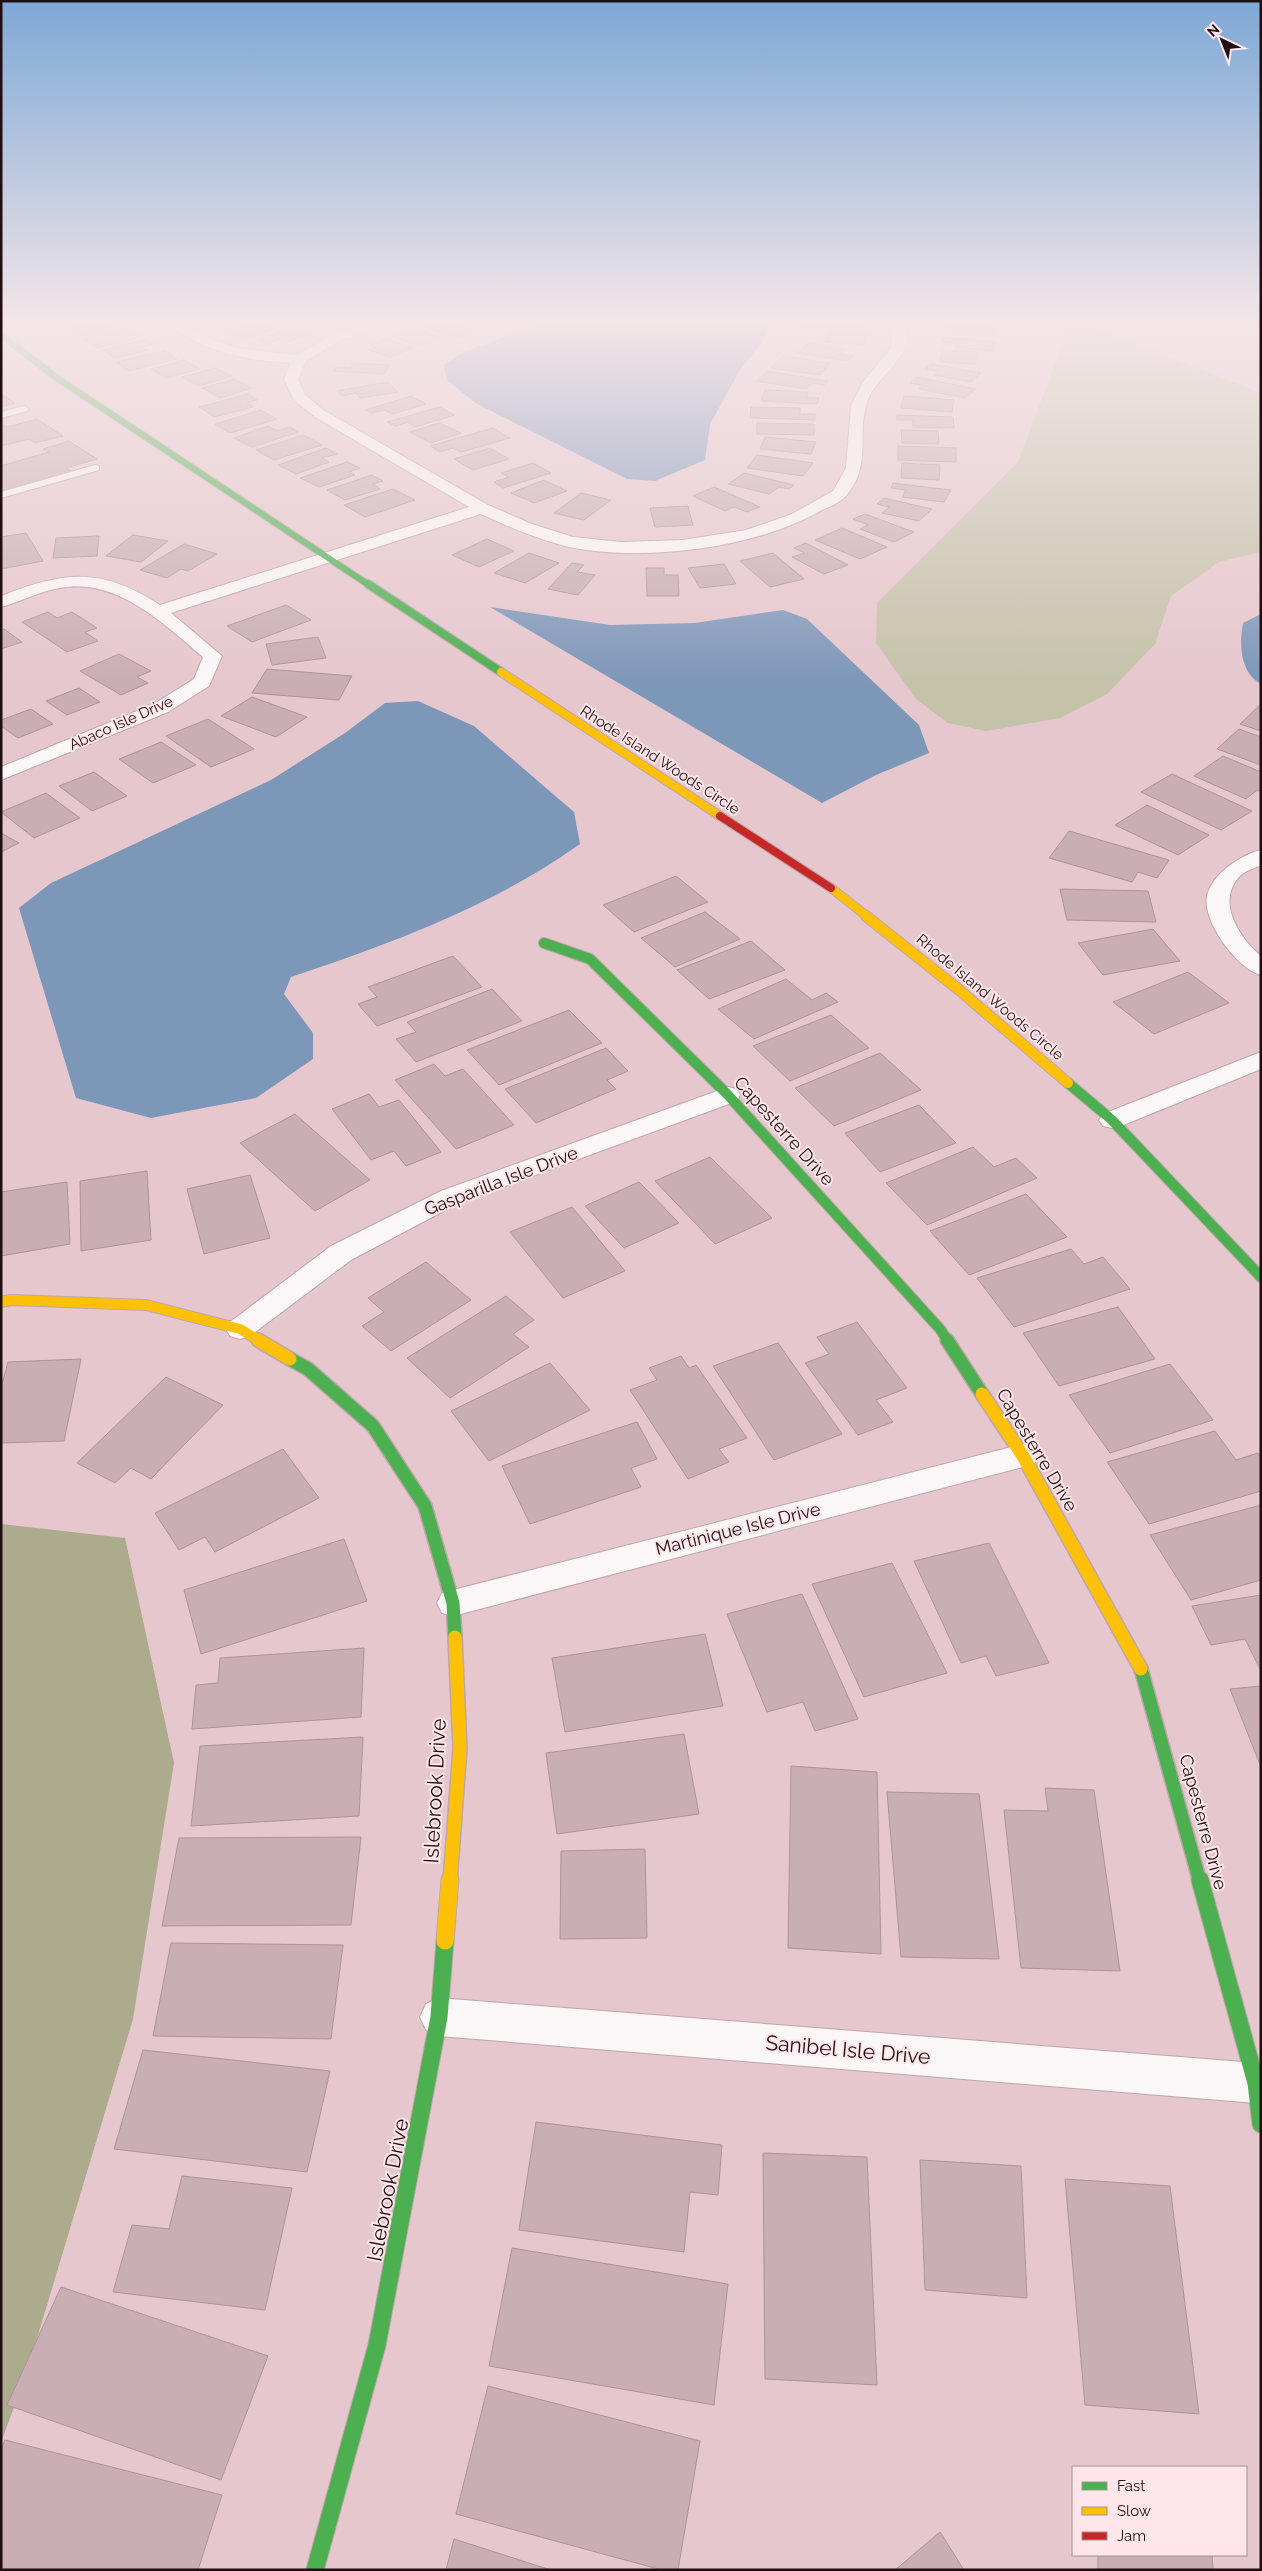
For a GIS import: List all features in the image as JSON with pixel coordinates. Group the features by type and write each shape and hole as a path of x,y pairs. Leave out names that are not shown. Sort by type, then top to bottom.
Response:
{"street":[{"name":"Rhode Island Woods Circle","path":"155,444 324,557 840,894 958,989 1112,1120 1259,1275"},
{"path":"372,444 482,508 526,528 571,542 621,547 683,545 740,536 798,517 839,494 854,468 856,444"},
{"path":"157,612 482,508"},
{"name":"Abaco Isle Drive","path":"1,602 45,585 82,581 118,589 157,612 213,656 202,682 161,708 1,774"},
{"path":"1261,856 1232,872 1218,896 1220,920 1237,947 1261,968"},
{"name":"Capesterre Drive","path":"544,943 590,959 728,1096 940,1329 1023,1456 1144,1674 1256,2083 1261,2124"},
{"path":"1112,1120 1261,1060"},
{"name":"Gasparilla Isle Drive","path":"240,1329 341,1253 450,1197 728,1096"},
{"name":"Islebrook Drive","path":"1,1302 11,1300 146,1305 240,1329 308,1369 373,1426 425,1506 453,1603 460,1748 440,2017 377,2345 314,2570"},
{"name":"Martinique Isle Drive","path":"453,1603 1023,1456"},
{"name":"Sanibel Isle Drive","path":"440,2017 1256,2083"}],"lane":[{"path":"1,495 95,468"}],"shaded area":[{"path":"1025,444 1261,444 1261,552 1219,562 1171,596 1155,644 1107,694 1060,718 986,731 948,723 916,699 876,643 877,603 1018,462"}],"green space":[{"path":"1,1524 125,1538 174,1763 133,2019 26,2375 1,2442"}],"water":[{"path":"557,444 707,444 705,460 655,481 627,479"},
{"path":"490,607 610,625 695,623 783,610 807,619 919,725 929,753 876,775 822,803"},
{"path":"1261,614 1261,684 1254,679 1245,665 1241,640 1243,623"},
{"path":"418,701 474,726 574,812 580,844 512,886 441,921 367,951 291,977 284,994 313,1033 313,1059 256,1098 151,1118 76,1098 19,908 51,883 271,780 345,733 385,703"}],"building":[{"path":"59,444 74,444 97,459 66,468 73,472 1,493 1,466 49,452 43,449"},
{"path":"246,444 261,444 252,447"},
{"path":"275,444 322,445 274,460 256,450"},
{"path":"437,444 489,444 461,452 453,448 440,452 430,446"},
{"path":"762,444 815,444 811,454 760,449"},
{"path":"898,446 956,448 956,462 898,460"},
{"path":"326,448 337,454 322,458 329,462 296,474 278,465"},
{"path":"490,448 509,459 473,470 454,459"},
{"path":"757,455 813,463 803,476 747,468"},
{"path":"347,462 360,468 349,472 355,475 319,487 300,478"},
{"path":"533,463 551,473 503,488 494,482 509,477 501,473"},
{"path":"902,463 940,465 939,480 901,478"},
{"path":"744,473 794,485 789,489 779,487 769,494 728,484"},
{"path":"372,475 383,481 373,484 380,489 345,500 327,490"},
{"path":"544,480 567,491 534,503 511,493"},
{"path":"893,483 951,490 944,502 902,497 906,490 891,488"},
{"path":"714,487 760,507 747,512 734,507 725,511 693,496"},
{"path":"393,489 415,500 365,517 344,505"},
{"path":"581,493 611,500 584,520 554,513"},
{"path":"884,498 932,509 919,521 882,513 889,507 877,504"},
{"path":"688,506 693,525 655,527 650,508"},
{"path":"865,514 914,532 894,542 860,529 868,525 853,519"},
{"path":"842,528 887,547 860,559 815,540"},
{"path":"26,533 43,561 1,569 1,537"},
{"path":"133,535 168,541 141,562 106,556"},
{"path":"99,536 97,556 53,558 56,538"},
{"path":"487,539 514,551 479,567 452,555"},
{"path":"806,543 848,565 824,574 792,557 805,553 794,548"},
{"path":"184,544 217,554 188,571 181,569 167,578 140,570"},
{"path":"529,553 559,563 525,583 494,573"},
{"path":"773,553 804,579 770,587 740,561"},
{"path":"572,563 584,565 577,572 595,575 578,595 548,589"},
{"path":"724,564 736,584 700,588 688,568"},
{"path":"646,568 664,568 664,575 678,575 679,596 647,596"},
{"path":"286,605 311,620 252,642 227,626"},
{"path":"48,612 57,618 72,612 97,628 85,632 98,641 67,652 22,622"},
{"path":"4,629 22,642 1,649 1,630"},
{"path":"318,637 326,658 272,665 266,644"},
{"path":"119,654 151,671 137,677 148,683 121,695 80,671"},
{"path":"267,669 352,676 339,700 252,693"},
{"path":"79,688 100,702 67,715 46,701"},
{"path":"252,697 307,717 276,737 221,716"},
{"path":"1261,704 1261,731 1240,724"},
{"path":"31,709 53,724 18,738 1,726 1,720"},
{"path":"208,719 254,749 211,767 166,736"},
{"path":"1239,729 1261,737 1261,765 1217,749"},
{"path":"161,742 196,765 153,783 119,759"},
{"path":"1223,756 1261,772 1261,792 1257,790 1246,799 1194,776"},
{"path":"94,772 127,796 92,811 59,786"},
{"path":"1172,774 1252,811 1221,830 1141,792"},
{"path":"46,793 80,818 34,838 1,812"},
{"path":"1147,805 1209,835 1178,855 1115,825"},
{"path":"1069,831 1169,860 1157,878 1138,872 1132,882 1049,858"},
{"path":"1,833 19,843 1,852"},
{"path":"676,876 708,902 634,932 603,905"},
{"path":"1060,889 1148,891 1156,922 1067,920"},
{"path":"705,912 740,939 675,967 641,938"},
{"path":"1153,929 1180,961 1103,975 1078,943"},
{"path":"751,941 785,970 709,999 677,970"},
{"path":"453,956 482,987 377,1026 358,1004 377,997 368,987"},
{"path":"1188,972 1229,1003 1154,1034 1113,1002"},
{"path":"786,979 812,1000 826,993 838,1002 754,1039 718,1009"},
{"path":"492,989 522,1021 416,1062 396,1039 416,1032 407,1022"},
{"path":"569,1010 602,1043 499,1085 467,1050"},
{"path":"831,1015 869,1048 790,1081 753,1046"},
{"path":"606,1048 628,1071 607,1080 616,1089 536,1123 505,1089"},
{"path":"880,1053 921,1090 834,1126 795,1088"},
{"path":"434,1064 445,1076 463,1069 514,1125 456,1149 395,1080"},
{"path":"369,1094 379,1107 399,1100 441,1152 406,1166 394,1151 371,1160 332,1109"},
{"path":"919,1105 956,1143 880,1172 845,1133"},
{"path":"295,1114 370,1180 315,1211 240,1143"},
{"path":"973,1147 994,1167 1016,1158 1037,1178 927,1225 886,1183"},
{"path":"710,1157 772,1218 715,1244 655,1181"},
{"path":"147,1171 151,1240 81,1251 80,1181"},
{"path":"250,1175 270,1238 204,1254 187,1189"},
{"path":"67,1182 70,1244 1,1256 1,1192"},
{"path":"639,1182 679,1223 624,1248 585,1206"},
{"path":"1026,1194 1067,1237 969,1275 930,1231"},
{"path":"572,1207 625,1271 563,1298 510,1232"},
{"path":"1071,1249 1084,1264 1103,1257 1130,1289 1014,1327 977,1278"},
{"path":"426,1262 471,1300 391,1351 362,1326 384,1312 368,1298"},
{"path":"506,1296 534,1320 513,1334 529,1347 450,1398 407,1358"},
{"path":"1118,1307 1155,1359 1059,1386 1023,1333"},
{"path":"857,1322 907,1388 876,1400 893,1422 858,1435 805,1363 829,1354 817,1337"},
{"path":"778,1343 842,1434 774,1460 713,1366"},
{"path":"681,1356 689,1368 696,1365 747,1438 719,1449 729,1462 688,1479 630,1390 657,1380 649,1368"},
{"path":"81,1359 64,1441 1,1443 1,1388 8,1362"},
{"path":"550,1363 590,1410 489,1461 451,1411"},
{"path":"1170,1364 1213,1420 1110,1453 1069,1395"},
{"path":"166,1377 223,1405 151,1479 131,1468 115,1483 77,1463"},
{"path":"637,1422 657,1459 631,1468 641,1487 530,1524 502,1466"},
{"path":"1215,1431 1236,1460 1258,1453 1261,1457 1261,1491 1149,1524 1107,1462"},
{"path":"283,1449 319,1498 215,1552 205,1537 179,1550 155,1513"},
{"path":"1261,1505 1261,1580 1191,1600 1150,1535"},
{"path":"344,1539 367,1601 201,1654 184,1590"},
{"path":"989,1543 1049,1663 996,1676 986,1656 961,1663 914,1561"},
{"path":"892,1563 947,1673 864,1697 812,1584"},
{"path":"802,1594 858,1719 815,1731 803,1702 767,1712 727,1614"},
{"path":"1261,1595 1260,1669 1245,1639 1211,1645 1192,1606"},
{"path":"705,1634 723,1706 565,1732 552,1658"},
{"path":"364,1648 361,1717 192,1729 196,1685 218,1683 220,1658"},
{"path":"1261,1686 1261,1767 1230,1689"},
{"path":"684,1734 699,1814 557,1834 546,1753"},
{"path":"363,1737 359,1816 191,1826 200,1746"},
{"path":"791,1766 877,1772 881,1954 788,1948"},
{"path":"1045,1788 1094,1790 1120,1971 1021,1968 1004,1810 1048,1811"},
{"path":"887,1792 979,1794 999,1959 901,1957"},
{"path":"361,1837 351,1925 162,1926 179,1838"},
{"path":"645,1849 647,1938 560,1939 561,1851"},
{"path":"171,1943 343,1945 331,2039 153,2036"},
{"path":"143,2050 330,2071 307,2172 114,2149"},
{"path":"536,2122 722,2145 718,2195 690,2192 684,2252 519,2230"},
{"path":"763,2153 867,2157 877,2385 765,2379"},
{"path":"920,2160 1021,2166 1027,2298 925,2290"},
{"path":"182,2176 292,2188 265,2310 113,2292 132,2225 169,2229"},
{"path":"1065,2179 1170,2186 1199,2414 1085,2405"},
{"path":"512,2248 728,2284 714,2405 489,2366"},
{"path":"61,2287 268,2356 221,2480 7,2405"},
{"path":"488,2386 700,2441 678,2570 662,2570 456,2514"},
{"path":"5,2440 222,2495 198,2570 1,2570 1,2450"},
{"path":"940,2532 964,2570 895,2570"},
{"path":"454,2539 551,2570 446,2570"},
{"path":"1098,2556 1212,2556 1213,2570 1098,2570"}],"traffic: fast":[{"path":"157,444 501,672"},
{"path":"544,943 590,959 728,1095 940,1329 982,1394"},
{"path":"1068,1083 1112,1120 1261,1277"},
{"path":"290,1359 308,1369 373,1426 425,1506 453,1603 455,1637"},
{"path":"1141,1669 1256,2083 1261,2124"},
{"path":"315,2570 377,2345 439,2017 445,1941"}],"traffic: slow":[{"path":"501,672 720,816"},
{"path":"831,888 958,989 1068,1083"},
{"path":"1,1302 11,1300 146,1305 240,1329 290,1359"},
{"path":"982,1394 1023,1456 1141,1669"},
{"path":"445,1941 460,1748 455,1637"}],"traffic: jam":[{"path":"720,816 831,888"}]}
